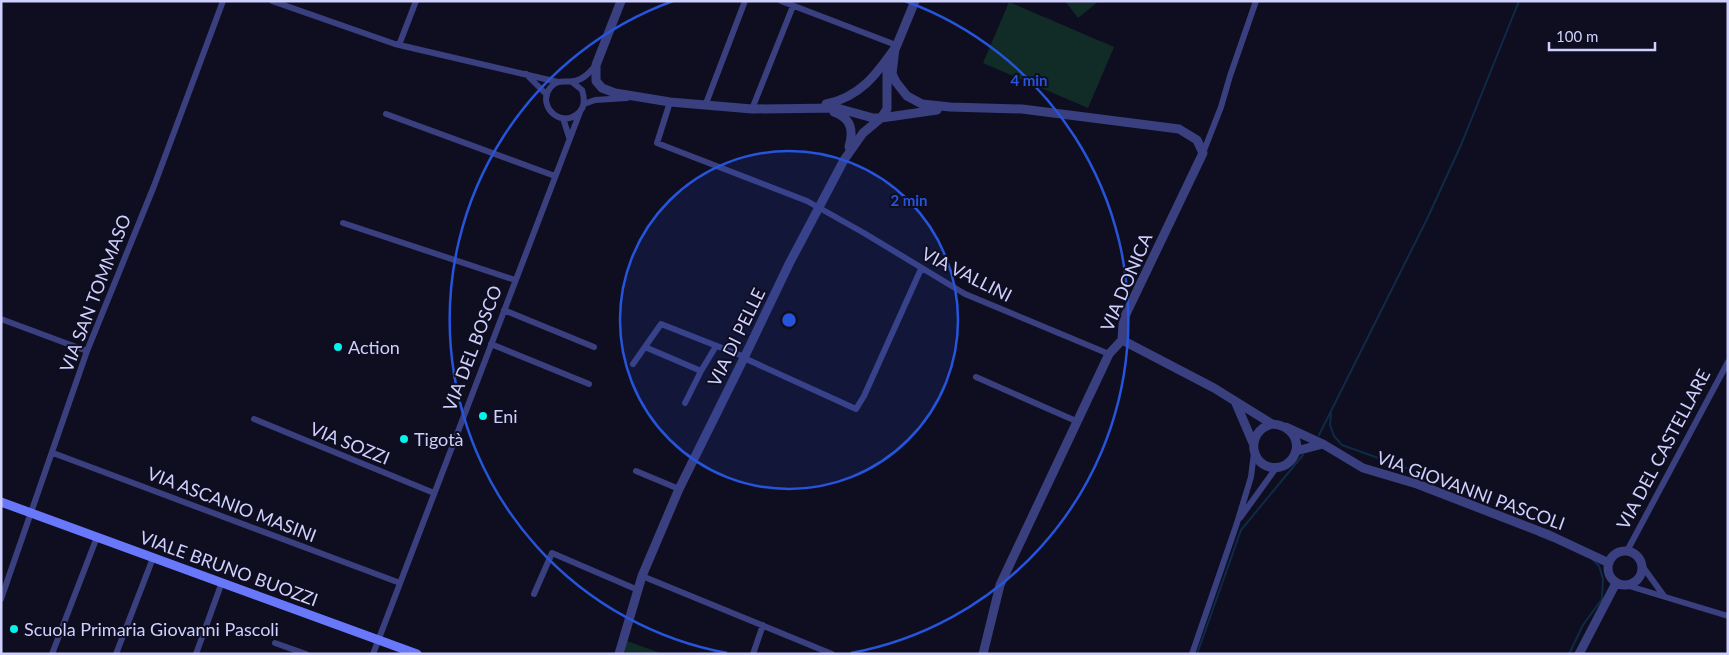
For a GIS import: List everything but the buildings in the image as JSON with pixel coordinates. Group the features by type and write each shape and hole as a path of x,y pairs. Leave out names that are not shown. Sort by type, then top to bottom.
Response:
{"main road":[{"name":"VIALE BRUNO BUOZZI","path":"1,502 417,654"}],"street":[{"name":"VIA SAN TOMMASO","path":"1,599 87,351 154,186 223,1"},
{"path":"272,1 399,45 558,82"},
{"path":"399,45 416,1"},
{"path":"572,82 587,75 596,65 621,1"},
{"path":"705,106 745,1"},
{"path":"781,1 896,46"},
{"path":"882,118 888,105 887,73 915,1"},
{"name":"VIA DONICA","path":"983,654 1000,584 1108,354 1122,340 1123,324 1126,316 1203,153 1221,108 1256,1"},
{"path":"752,109 793,6"},
{"path":"896,46 892,74 902,92 914,101 922,104 950,107 1022,109 1179,129 1197,140 1203,153"},
{"path":"809,108 840,101 862,88 880,69 896,46"},
{"path":"596,65 596,81 602,88 642,98 670,102 752,109 837,108 873,118 950,107"},
{"path":"525,74 547,95"},
{"path":"580,112 575,116 563,118 554,115 547,105 547,95 550,88 558,82 565,80 572,82 582,90 584,104 594,100 642,98"},
{"name":"VIA VALLINI","path":"670,102 657,143 819,207 965,294 1108,354"},
{"name":"VIA DEL BOSCO","path":"373,654 569,138 584,104"},
{"path":"809,108 832,112 844,116 848,120 852,128 852,138 844,160"},
{"path":"386,114 555,176"},
{"path":"563,118 569,138"},
{"name":"VIA DI PELLE","path":"619,654 642,576 678,489 745,357 789,264 844,160 863,132 882,118"},
{"path":"344,223 515,280"},
{"path":"633,364 661,324 745,357 856,409 864,396 922,269"},
{"path":"504,310 594,347"},
{"path":"1,319 87,351"},
{"name":"VIA GIOVANNI PASCOLI","path":"1122,340 1214,388 1272,424 1279,424 1323,444 1363,468 1417,484 1532,528 1609,564"},
{"path":"491,344 589,384"},
{"path":"685,403 716,346"},
{"path":"645,348 701,371"},
{"name":"VIA DEL CASTELLARE","path":"1627,551 1728,362"},
{"path":"976,377 1076,421"},
{"path":"1192,654 1251,476 1254,453 1253,443 1235,401"},
{"name":"VIA SOZZI","path":"254,420 434,493"},
{"path":"1253,443 1260,429 1272,424"},
{"path":"1254,453 1261,462 1268,466 1276,468 1290,462 1296,452 1295,437 1286,427"},
{"path":"1296,452 1323,444"},
{"name":"VIA ASCANIO MASINI","path":"53,453 400,583"},
{"path":"1237,523 1276,468"},
{"path":"636,471 678,489"},
{"path":"52,654 97,537"},
{"name":"VIA DEL CASTELLARE","path":"1609,564 1616,554 1627,551 1636,555 1643,567"},
{"path":"534,594 552,553 638,590"},
{"path":"116,654 153,558"},
{"path":"1609,564 1610,576 1616,583 1728,616"},
{"path":"1629,586 1640,579 1643,567"},
{"path":"1643,567 1664,596"},
{"path":"642,576 832,654"},
{"path":"196,654 222,582"},
{"path":"1580,654 1616,583"},
{"path":"753,654 763,625"},
{"path":"275,643 306,654"}],"green space":[{"path":"1065,1 1099,1 1078,18"},
{"path":"1009,2 1114,47 1088,108 983,63"},
{"path":"627,641 663,654 624,654"}],"waterway":[{"path":"1319,435 1428,217 1461,145 1519,1"},
{"path":"1331,413 1330,425 1334,436 1342,445 1406,468"},
{"path":"1197,654 1241,530 1303,455"},
{"path":"1538,535 1552,541"},
{"path":"1569,654 1583,625 1602,599 1603,579 1599,566 1593,560"}],"place":[{"name":"Action","path":"338,347"},
{"name":"Eni","path":"483,416"},
{"name":"Tigotà","path":"404,439"},
{"name":"Scuola Primaria Giovanni Pascoli","path":"14,629"}]}
